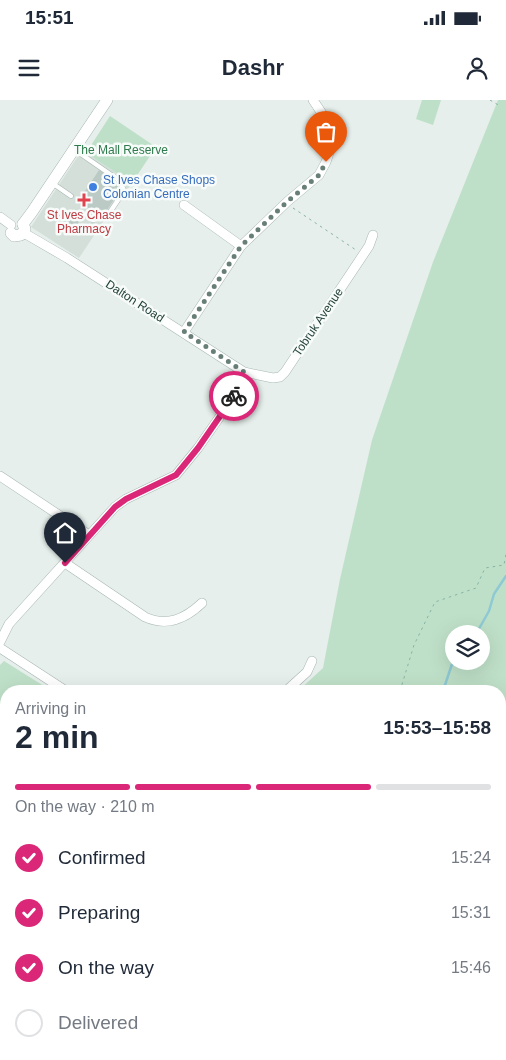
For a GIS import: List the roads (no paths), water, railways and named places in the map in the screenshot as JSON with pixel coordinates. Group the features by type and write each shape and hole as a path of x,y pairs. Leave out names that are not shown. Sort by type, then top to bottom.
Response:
{"street":[{"path":"0,239 17,229 32,212 107,100"},
{"path":"184,332 241,246 286,203 319,175 330,150 330,136 327,121 313,100"},
{"path":"184,205 241,246"},
{"name":"Dalton Road","path":"0,216 17,229 67,258 244,372"},
{"name":"Tobruk Avenue","path":"244,372 273,378 280,377 285,372 369,246 373,235"},
{"path":"0,642 9,624 115,507 126,499 176,475 198,448 237,392 244,372"},
{"path":"0,476 89,535"},
{"path":"65,563 145,617 154,621 171,621 193,611 202,603"},
{"path":"0,648 57,685"},
{"path":"292,685 306,672 312,661"}],"lane":[{"path":"74,150 120,181 124,191 108,215 93,220"},
{"path":"52,183 71,196"}],"waterway":[{"path":"481,625 489,611 494,594 506,576"},
{"path":"445,685 450,670"}],"place":[{"name":"St Ives Chase Shops Colonian Centre","path":"93,187"},
{"name":"St Ives Chase Pharmacy","path":"84,200"}],"park label":[{"name":"The Mall Reserve","path":"121,150"}]}
